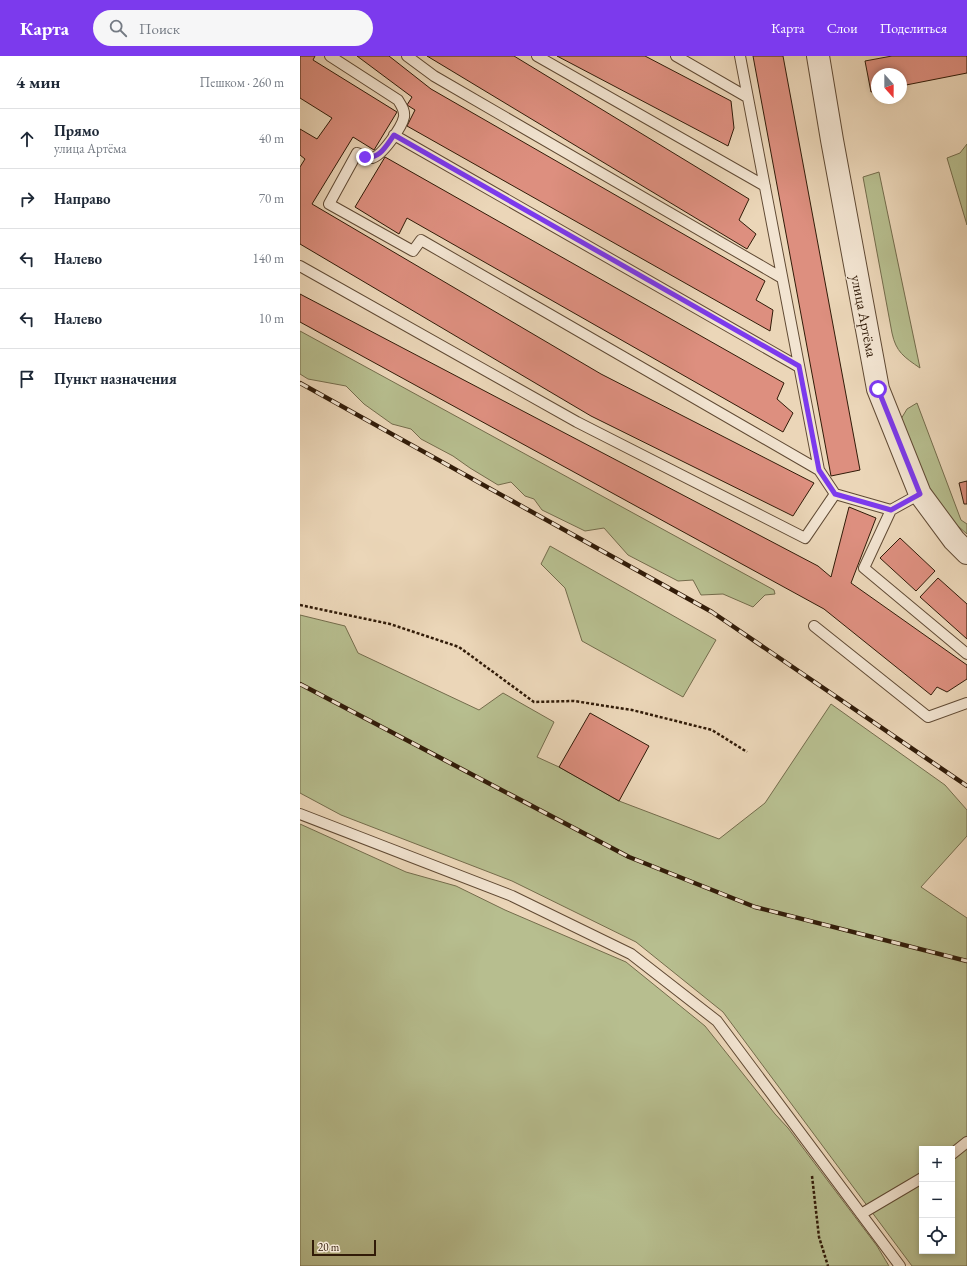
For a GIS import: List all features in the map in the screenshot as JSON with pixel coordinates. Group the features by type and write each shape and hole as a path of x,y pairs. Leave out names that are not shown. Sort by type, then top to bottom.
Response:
{"street":[{"name":"улица Артёма","path":"818,56 833,147 878,389 920,494 954,540 967,553"}],"lane":[{"path":"330,56 398,100 404,109 404,117 394,135 378,155 371,158 357,153 329,204 413,251 421,240 819,470"},
{"path":"407,56 434,76 782,278"},
{"path":"536,56 765,186"},
{"path":"676,56 748,97"},
{"path":"740,56 819,470 835,494 891,510"},
{"path":"394,135 799,366"},
{"path":"300,266 577,422 805,538 835,494"},
{"path":"920,494 891,510 864,568 967,654"},
{"path":"814,626 928,717 967,703"},
{"path":"300,814 512,896 631,954 718,1021 900,1266"},
{"path":"955,1152 967,1142"},
{"path":"861,1214 919,1180"}],"path":[{"path":"300,605 390,624 459,647 534,702 574,701 632,710 712,730 747,752"},
{"path":"808,1144 819,1237 828,1266"}],"green space":[{"path":"967,144 967,225 947,158 960,153"},
{"path":"879,172 920,368 909,361 898,350 892,333 863,177"},
{"path":"300,331 774,590 775,594 765,595 753,607 723,594 701,595 693,580 678,581 628,555 604,528 585,531 542,510 534,499 525,496 511,482 498,485 453,456 421,439 411,429 392,424 364,404 346,386 308,379 300,374"},
{"path":"917,403 961,520 967,524 967,534 942,512 904,440 901,419 907,409"},
{"path":"550,546 716,640 683,697 582,641 565,588 541,564"},
{"path":"300,615 345,626 358,653 479,710 503,693 554,722 537,757 559,767 619,801 719,839 765,803 831,704 945,785 967,810 967,836 921,887 967,918 967,1266 912,1266 723,1012 636,942 512,881 341,815 300,793"},
{"path":"300,824 406,872 456,886 505,910 626,962 705,1026 775,1114 788,1128 877,1246 889,1266 300,1266"}],"building":[{"path":"300,56 315,56 313,60 397,112 374,150 353,137 312,204 601,374 814,483 793,516 591,416 300,244 300,167 305,159 300,155 300,129 317,139 332,118 300,98"},
{"path":"357,56 389,56 431,89 765,281 756,300 773,310 770,331 407,126 415,110 407,105 412,97"},
{"path":"427,56 514,56 749,199 739,220 756,234 747,249"},
{"path":"557,56 645,56 731,101 734,128 728,146"},
{"path":"753,56 783,56 860,470 831,476"},
{"path":"892,56 967,56 967,73 907,85 907,68 871,68 871,92 865,61"},
{"path":"385,157 784,383 777,399 793,413 783,432 407,218 399,234 355,207"},
{"path":"300,294 818,566 831,577 849,507 876,518 851,583 967,665 967,679 947,692 937,687 931,695 824,609 300,322"},
{"path":"967,481 967,504 964,504 959,483"},
{"path":"900,538 935,571 916,591 880,558"},
{"path":"938,578 967,604 967,639 920,597"},
{"path":"590,713 649,746 619,801 559,767"}],"railway":[{"path":"300,383 712,612 967,786"},
{"path":"300,684 629,857 755,907 967,961"}],"route":[{"path":"365,157 371,158 378,155 383,151 394,135 799,366 819,470 835,494 891,510 920,494 878,389"}]}
